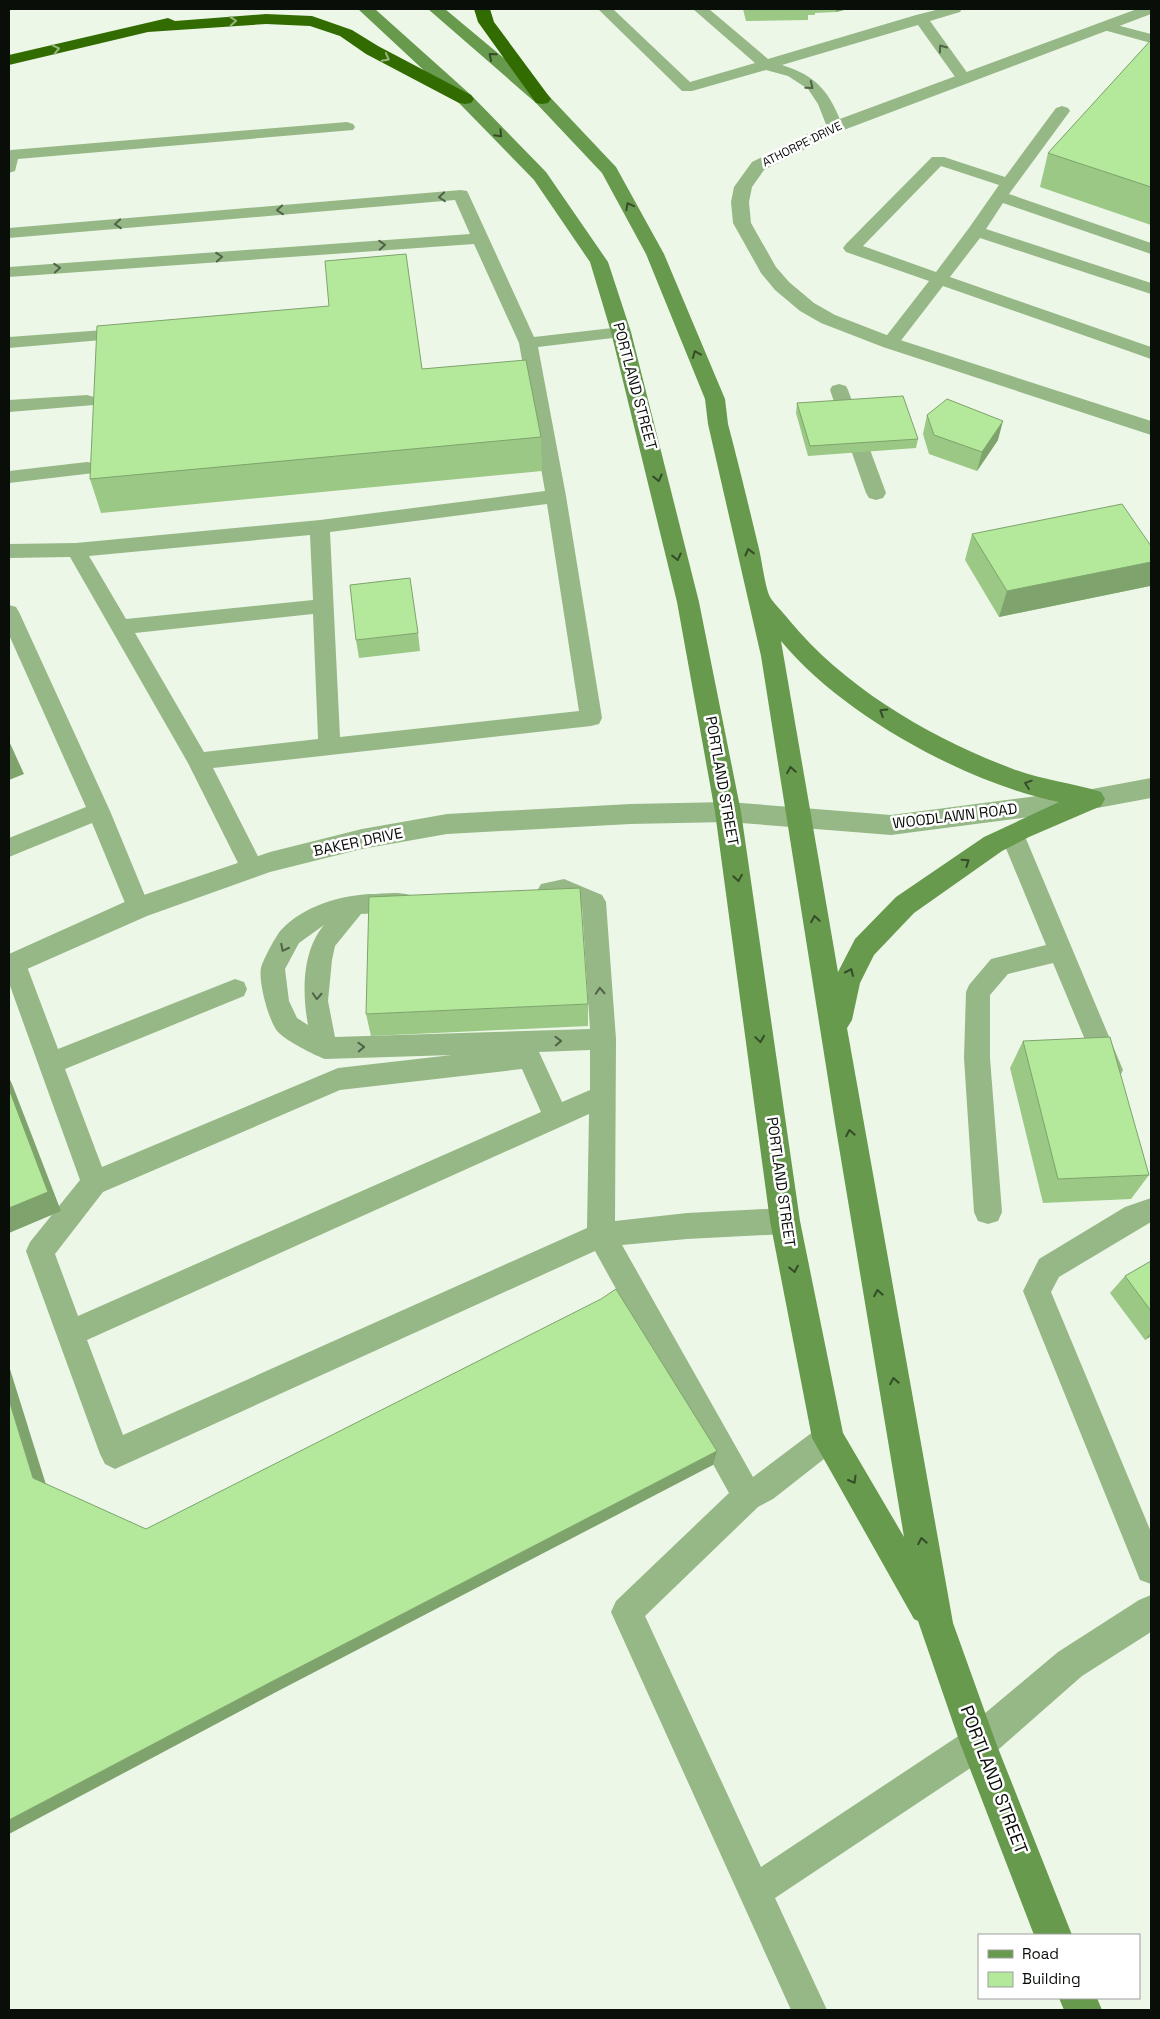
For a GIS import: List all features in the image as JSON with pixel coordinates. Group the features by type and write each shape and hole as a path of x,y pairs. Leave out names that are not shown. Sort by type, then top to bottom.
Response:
{"highway":[{"path":"9,60 150,28 219,9"},
{"path":"482,9 486,22 542,99"},
{"path":"150,28 266,19 312,21 346,33 372,50 465,99"}],"main road":[{"name":"PORTLAND STREET","path":"366,9 465,99 540,176 599,262 621,332 688,602 728,812 744,912 785,1221 828,1438 936,1623"},
{"name":"PORTLAND STREET","path":"436,9 542,99 610,171 655,254 715,399 718,424 773,656 834,1036 936,1623 978,1743 1053,1934"},
{"path":"760,600 798,646 832,678 858,697 934,744 1034,787 1092,799"},
{"path":"834,1036 846,983 864,947 905,904 993,844 1092,799"}],"street":[{"name":"ATHORPE DRIVE","path":"1151,9 835,127 758,166 743,187 740,202 742,223 768,269 807,307 890,344 1151,428"},
{"name":"WOODLAWN ROAD","path":"728,812 891,825 910,824 1092,799 1151,788"},
{"name":"BAKER DRIVE","path":"11,965 138,908 252,868 362,839 447,824 630,814 728,812"},
{"path":"978,1743 1070,1664 1151,1612"}],"lane":[{"path":"605,9 687,88 955,9"},
{"path":"700,9 766,65 793,74 813,86 826,103 835,127"},
{"path":"921,18 964,78"},
{"path":"1105,26 1151,39"},
{"path":"890,344 976,231 1004,189 1062,111"},
{"path":"9,160 347,127"},
{"path":"1151,249 938,160 852,248 1151,352"},
{"path":"9,233 461,195 528,343 556,496 591,718 198,761"},
{"path":"976,231 1151,290"},
{"path":"9,272 481,238"},
{"path":"9,343 148,332"},
{"path":"528,343 621,332"},
{"path":"838,390 876,494"},
{"path":"9,406 87,401"},
{"path":"9,476 87,468"},
{"path":"9,552 76,550 320,526 556,496"},
{"path":"320,526 329,746"},
{"path":"76,550 198,761 252,868"},
{"path":"119,627 324,606"},
{"path":"9,614 99,811 138,908"},
{"path":"9,848 99,811"},
{"path":"1012,834 1118,1088"},
{"path":"526,892 564,890 594,902 603,1039 604,1096 601,1234 747,1496"},
{"path":"421,900 354,905 319,915 290,936 273,969 277,1001 287,1025 325,1048 603,1039"},
{"path":"325,1048 316,1001 320,960 324,942 354,905"},
{"path":"988,1212 977,1058 978,992 1000,966 1061,951"},
{"path":"11,965 94,1183"},
{"path":"50,1064 235,989"},
{"path":"556,1117 529,1057 338,1079 94,1183 40,1251 115,1454 601,1234 687,1226 785,1221"},
{"path":"71,1333 604,1096"},
{"path":"1151,1210 1135,1216 1049,1268 1037,1291 1151,1569"},
{"path":"809,2010 627,1612 747,1496 762,1488 828,1438"},
{"path":"754,1891 978,1743"}],"building":[{"path":"1151,40 1151,187 1048,153"},
{"path":"406,254 422,369 526,360 541,437 90,479 97,326 329,306 325,261"},
{"path":"903,396 918,439 810,446 797,403"},
{"path":"947,399 1003,421 982,452 934,435 927,415"},
{"path":"1122,504 1151,546 1151,562 1007,591 972,534"},
{"path":"410,578 418,633 356,640 350,585"},
{"path":"580,888 588,1004 366,1014 369,897"},
{"path":"1110,1037 1149,1175 1058,1179 1023,1041"},
{"path":"9,1089 48,1192 9,1208"},
{"path":"1151,1261 1151,1311 1125,1276"},
{"path":"616,1289 717,1451 9,1820 9,1400 33,1478 146,1529 601,1299"}]}
